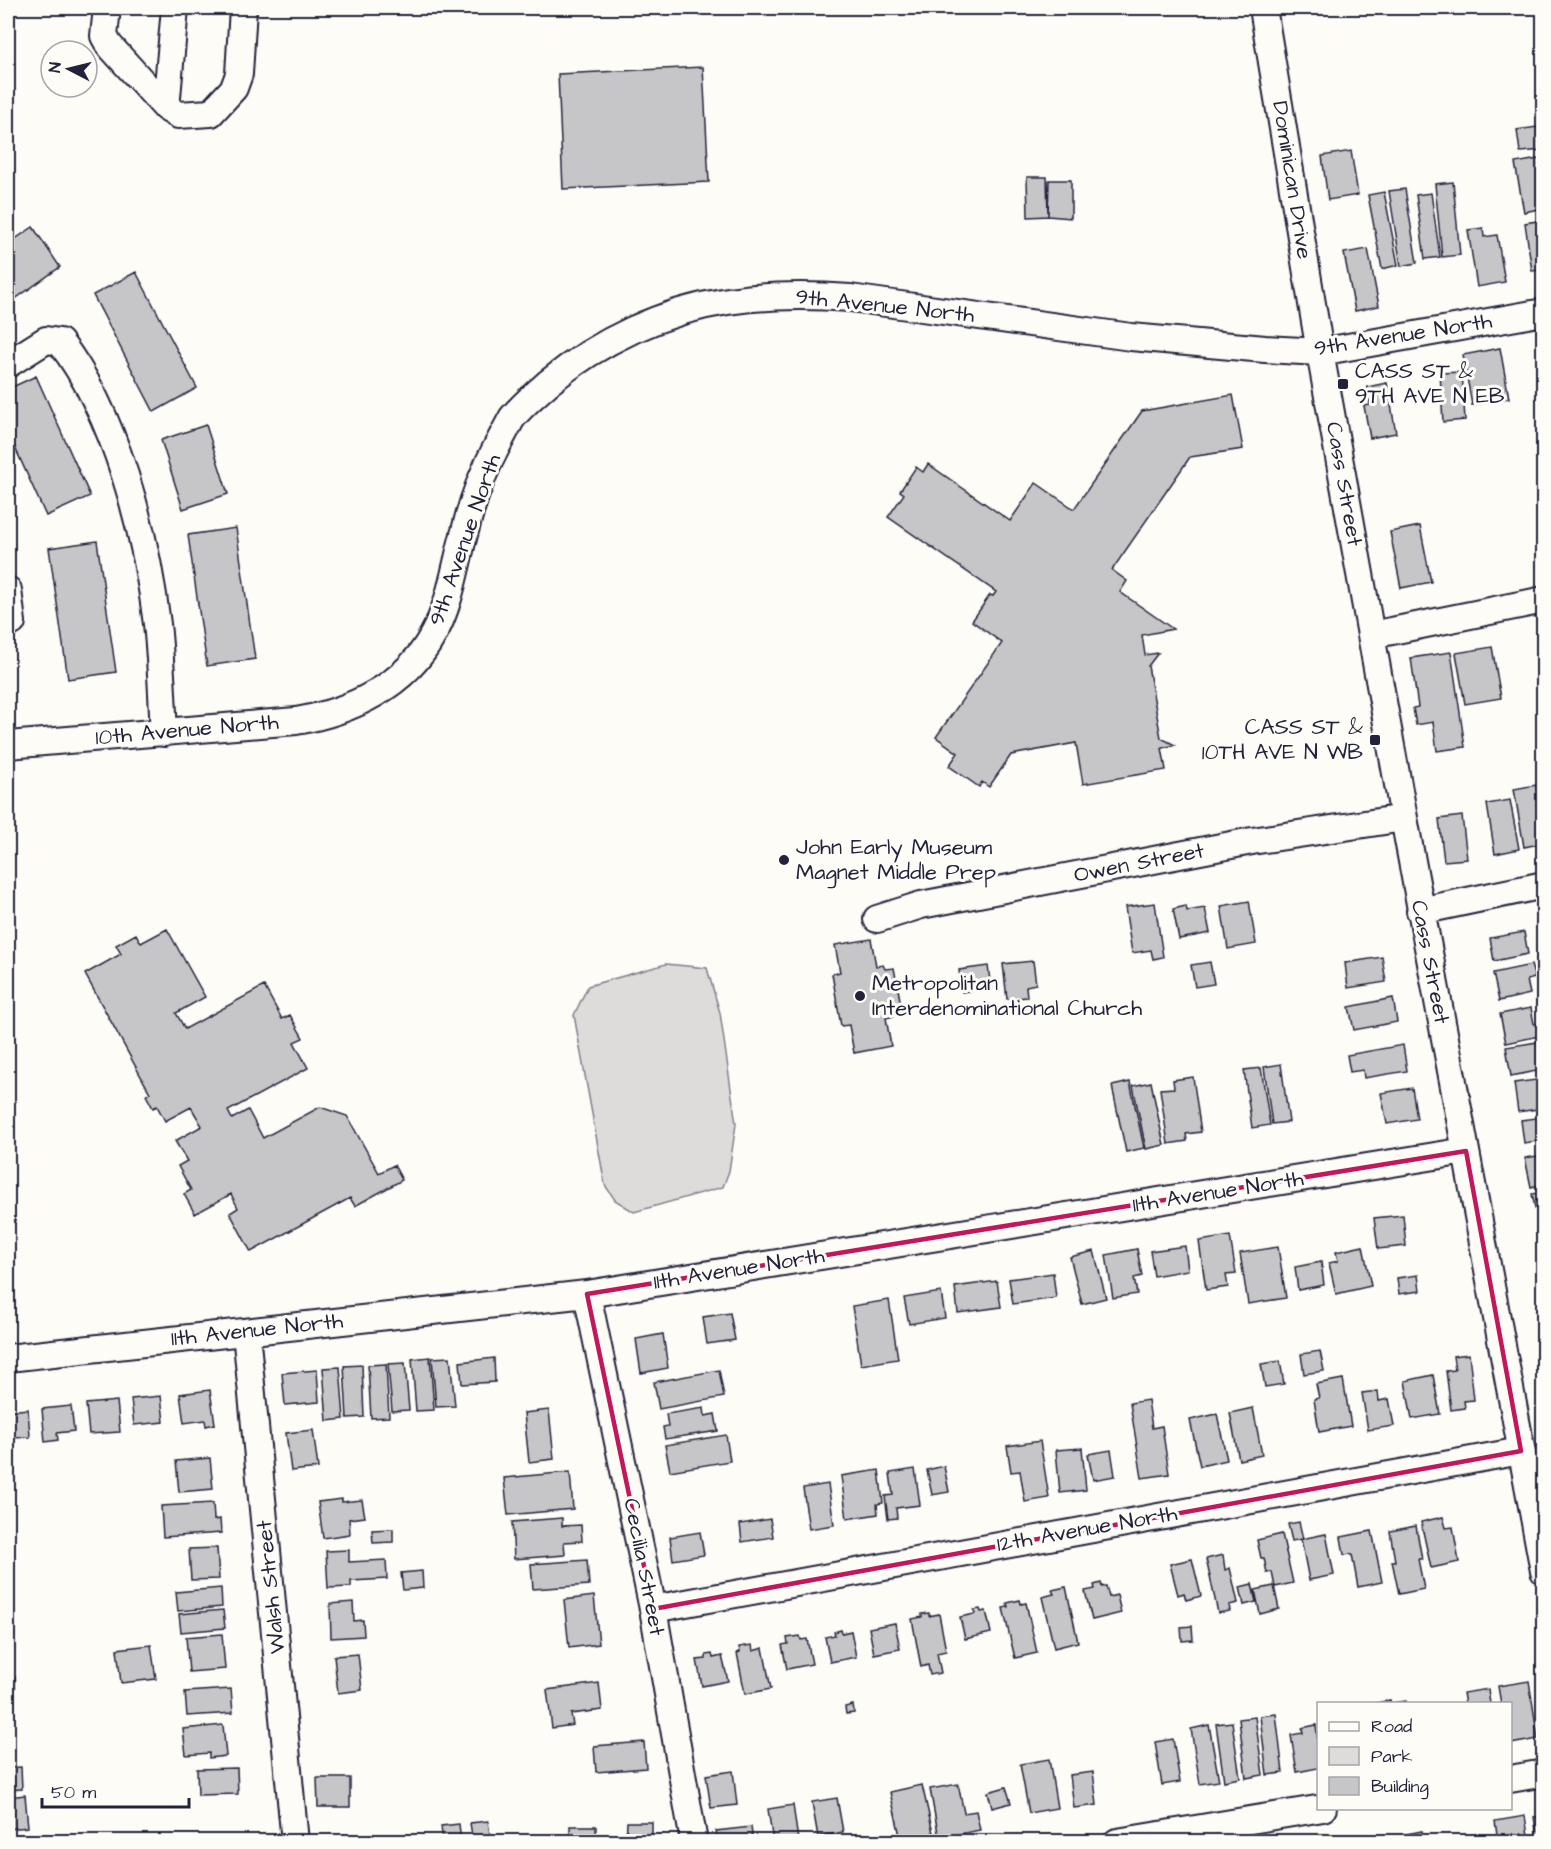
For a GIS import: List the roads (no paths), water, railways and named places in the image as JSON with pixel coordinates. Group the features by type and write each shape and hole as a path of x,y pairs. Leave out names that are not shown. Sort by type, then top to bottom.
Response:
{"street":[{"path":"107,8 104,36 109,45 166,108 178,116 212,113 234,88 239,74 243,8"},
{"path":"166,108 175,8"},
{"name":"Dominican Drive","path":"1263,8 1320,352"},
{"name":"9th Avenue North","path":"364,700 401,675 433,636 452,586 465,530 479,487 513,417 568,367 591,352 632,330 670,316 727,301 816,295 1131,337 1320,352 1544,312"},
{"path":"8,364 46,340 60,342 70,355 101,411 120,459 152,587 164,733"},
{"name":"Cass Street","path":"1320,352 1420,911 1521,1451 1536,1484 1544,1571"},
{"path":"8,590 12,622"},
{"path":"1372,635 1544,600"},
{"name":"10th Avenue North","path":"8,745 164,733 319,717 364,700"},
{"name":"Owen Street","path":"877,919 921,905 1252,841 1404,819"},
{"path":"1420,911 1544,885"},
{"name":"11th Avenue North","path":"8,1358 587,1294 1466,1152"},
{"name":"Cecilia Street","path":"587,1294 653,1609 694,1842"},
{"name":"Walsh Street","path":"246,1332 296,1842"},
{"name":"12th Avenue North","path":"653,1609 1521,1451"},
{"path":"1512,1779 1544,1773"},
{"path":"1117,1842 1317,1810"}],"place":[{"name":"CASS ST & 9TH AVE N EB","path":"1343,384"},
{"name":"CASS ST & 10TH AVE N WB","path":"1375,740"},
{"name":"John Early Museum Magnet Middle Prep","path":"784,860"},
{"name":"Metropolitan Interdenominational Church","path":"860,996"}]}
